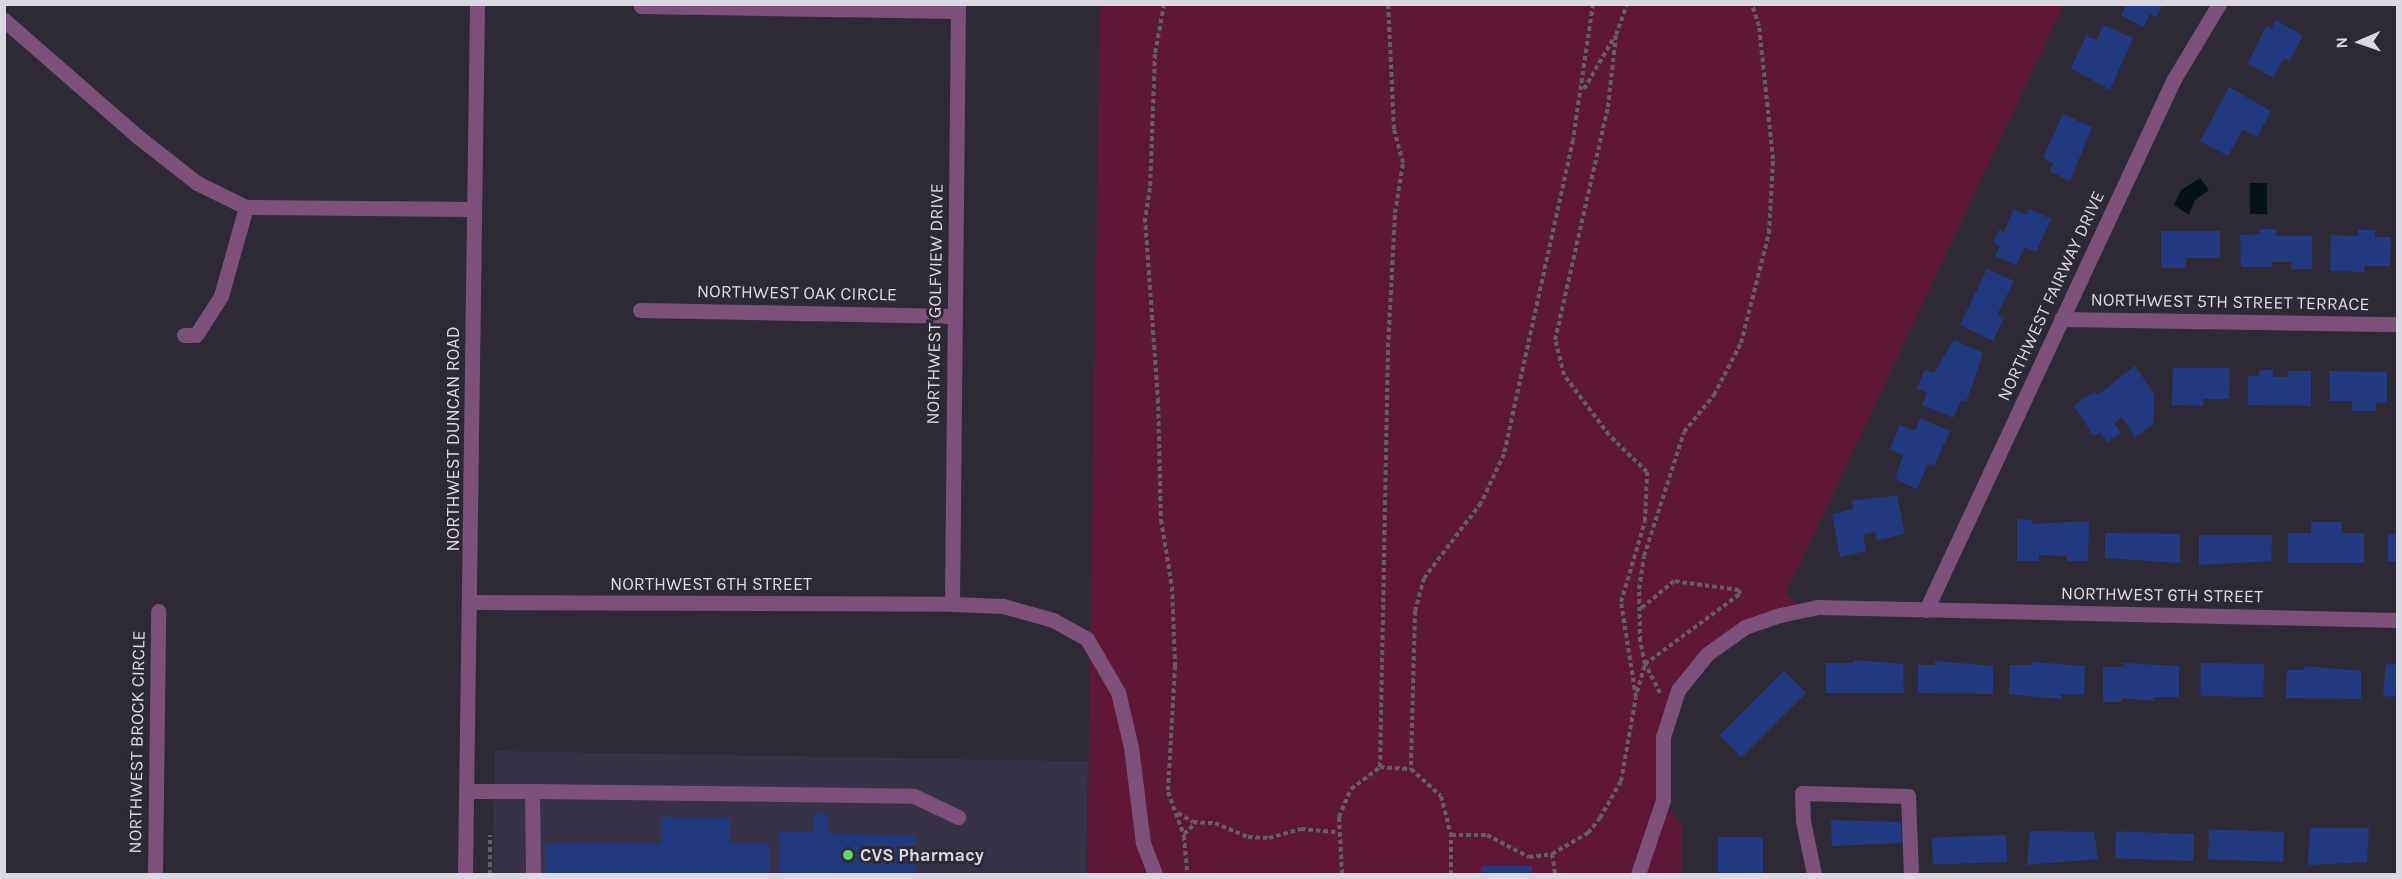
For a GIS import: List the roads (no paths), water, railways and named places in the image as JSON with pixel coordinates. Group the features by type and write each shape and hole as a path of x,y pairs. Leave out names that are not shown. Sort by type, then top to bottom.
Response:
{"street":[{"name":"NORTHWEST DUNCAN ROAD","path":"465,874 471,602 477,4"},
{"name":"NORTHWEST FAIRWAY DRIVE","path":"1926,610 2174,79 2219,4"},
{"path":"641,6 958,8"},
{"name":"NORTHWEST GOLFVIEW DRIVE","path":"952,604 958,8"},
{"path":"4,20 137,136 197,183 246,207 474,209"},
{"path":"184,335 196,335 221,296 246,207"},
{"name":"NORTHWEST OAK CIRCLE","path":"640,310 954,316"},
{"name":"NORTHWEST 5TH STREET TERRACE","path":"2061,319 2397,324"},
{"name":"NORTHWEST 6TH STREET","path":"471,602 952,604 1003,606 1053,620 1087,639 1118,692 1131,747 1143,843 1155,874"},
{"name":"NORTHWEST 6TH STREET","path":"1638,874 1663,800 1663,737 1678,690 1707,654 1745,627 1817,607 2397,620"},
{"name":"NORTHWEST BROCK CIRCLE","path":"155,874 158,611"},
{"path":"532,791 533,874"},
{"path":"467,792 914,795 958,816"},
{"path":"1814,874 1803,821 1802,793 1908,796 1911,874"}],"place":[{"name":"CVS Pharmacy","path":"848,855"}]}
